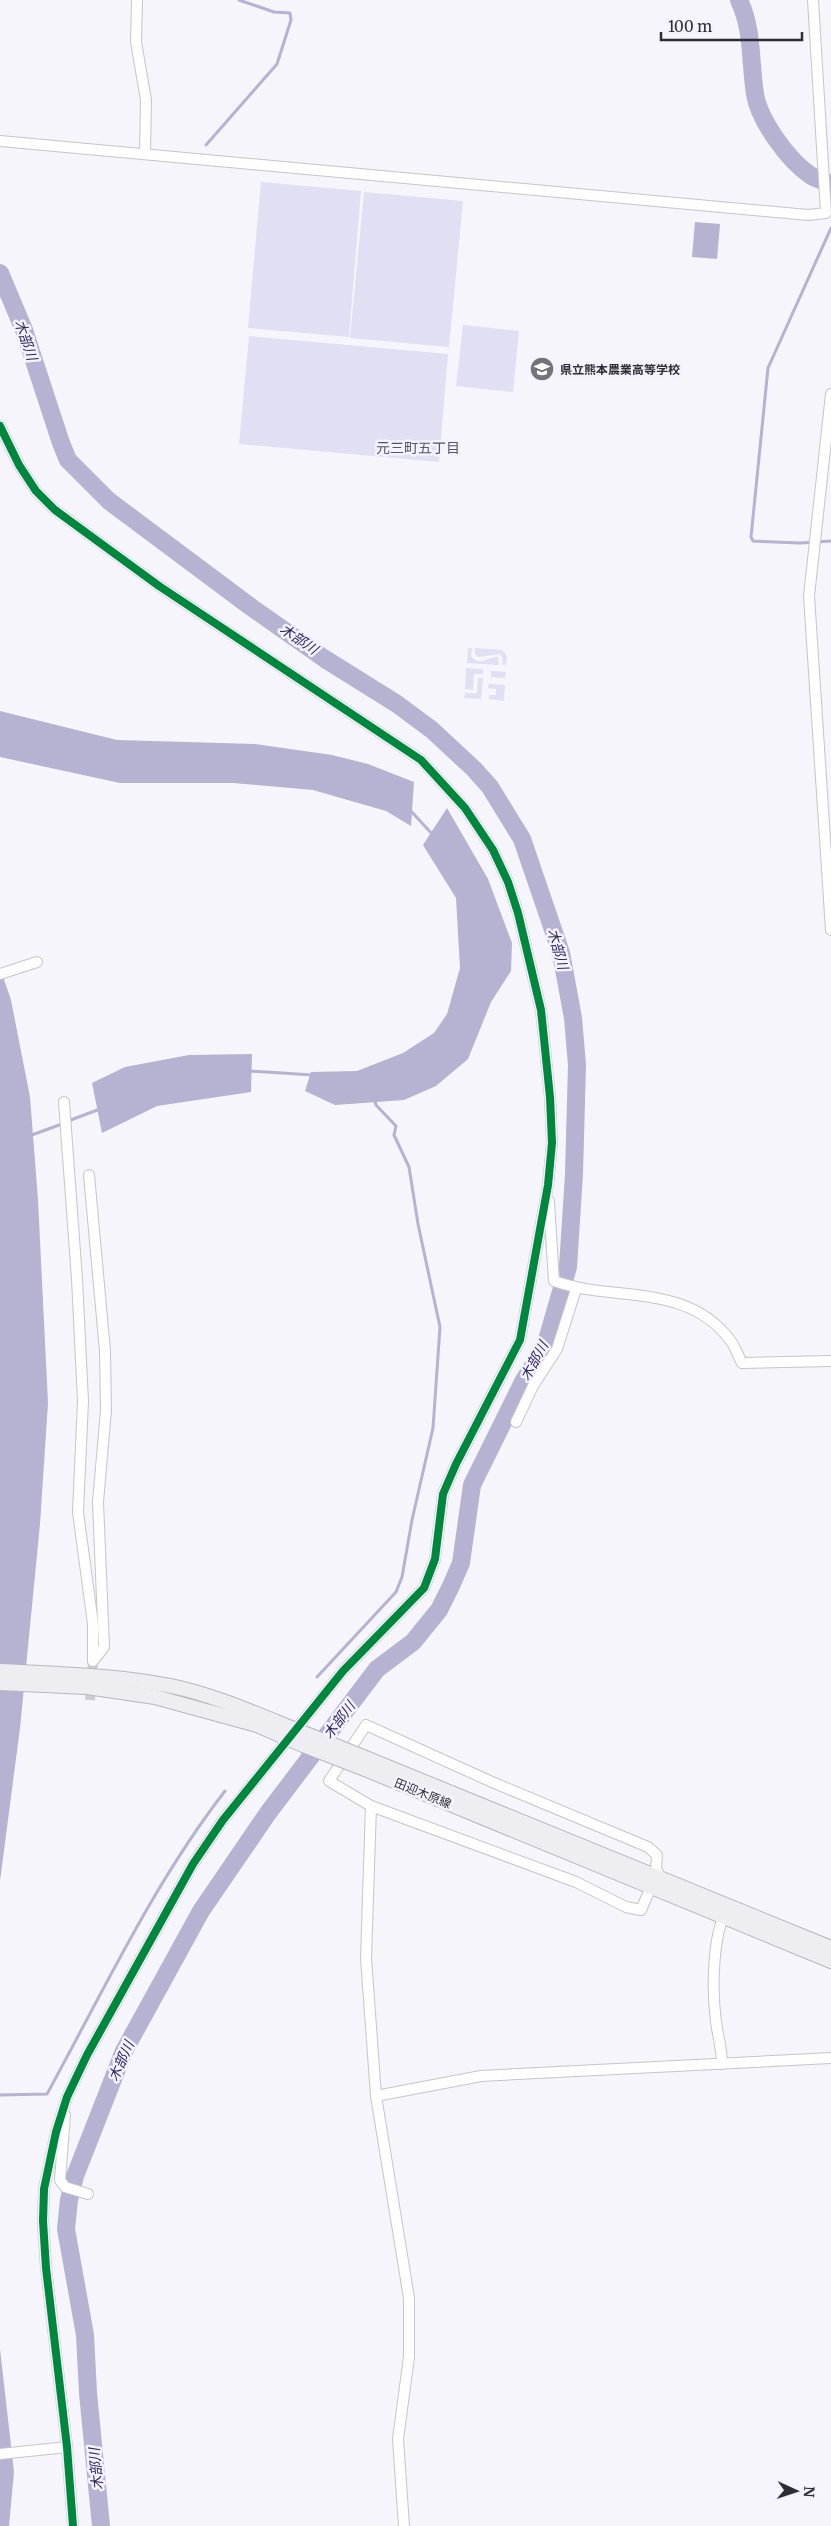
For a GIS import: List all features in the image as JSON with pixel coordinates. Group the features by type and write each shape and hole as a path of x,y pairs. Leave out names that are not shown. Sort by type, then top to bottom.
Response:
{"main road":[{"name":"田迎木原線","path":"0,1671 155,1697 292,1735 726,1911 831,1948"},
{"name":"田迎木原線","path":"0,1683 34,1678"},
{"name":"田迎木原線","path":"726,1911 831,1961"}],"street":[{"path":"137,0 136,42 146,100 145,153"},
{"path":"0,141 808,215 829,213 826,200 813,0"},
{"path":"831,394 809,596 831,930"},
{"path":"0,426 19,465 36,491 55,510 159,586 421,760 465,808 481,829 508,882 518,913 541,1010 550,1097 552,1143 548,1185 520,1340 456,1464 443,1494 435,1559 424,1588 343,1671 223,1820 193,1864 87,2055 67,2096 56,2132 44,2189 43,2221 46,2268 67,2447 73,2526"},
{"path":"0,974 37,962"},
{"path":"64,1102 77,1279 83,1401 78,1512 93,1624 93,1661 104,1647 98,1502 106,1410 105,1351 89,1175"},
{"path":"548,1185 554,1281 573,1288 637,1294 686,1305 704,1316 730,1339 742,1363 831,1361"},
{"path":"516,1422 533,1386 556,1349 573,1288"},
{"path":"366,1725 492,1782 648,1846 656,1855 656,1883 641,1910 626,1907 576,1882 371,1806 329,1781 366,1725"},
{"path":"371,1806 366,1958 376,2096 409,2298 409,2357 398,2439 404,2526"},
{"path":"722,2064 714,1995 717,1948 726,1911"},
{"path":"376,2096 481,2076 831,2058"},
{"path":"67,2096 60,2180 65,2187 88,2194"},
{"path":"0,2454 53,2450 67,2447"}],"shaded area":[{"path":"261,182 361,191 349,337 248,328"},
{"path":"364,192 463,201 449,347 350,338"},
{"path":"695,222 720,224 717,259 692,257"},
{"path":"463,325 519,331 513,392 456,386"},
{"path":"249,336 448,354 439,462 239,444"},
{"path":"468,648 472,648 471,656 477,661 498,657 499,665 467,663"},
{"path":"475,648 502,650 507,656 506,665 503,665 500,654 478,657 475,654"},
{"path":"466,668 483,669 483,674 474,674 473,690 465,689"},
{"path":"491,671 506,672 505,678 491,677"},
{"path":"478,678 483,678 481,699 464,698 465,693 477,693"},
{"path":"489,684 505,685 504,701 489,699 489,695 496,695 496,689 488,688"},
{"path":"0,711 117,740 255,744 332,755 368,764 414,782 411,826 386,811 313,790 233,783 120,783 0,757"},
{"path":"447,808 488,879 512,943 511,971 491,1002 468,1059 436,1086 404,1100 335,1105 305,1091 311,1072 357,1071 403,1053 434,1033 447,1014 460,968 456,898 423,845"},
{"path":"0,968 11,1000 30,1097 38,1200 48,1403 40,1524 20,1728 0,1881"},
{"path":"252,1054 251,1092 157,1106 102,1133 92,1083 125,1067 189,1055"},
{"path":"0,2349 14,2472 9,2526 0,2526"}],"waterway":[{"path":"206,145 277,64 291,20 290,13 274,12 239,0"},
{"path":"739,0 747,22 753,82 762,116 784,150 801,168 817,179 831,184"},
{"path":"831,228 768,368 751,537 753,541 800,543 831,541"},
{"name":"木部川","path":"0,273 24,330 68,460 109,501 251,607 325,659 397,704 432,730 474,769 490,787 522,839 561,953 573,1018 577,1065 574,1174 568,1267 545,1347 524,1380 472,1485 461,1563 451,1586 439,1610 413,1642 377,1669 268,1813 201,1911 124,2051 75,2176 69,2200 66,2229 85,2335 88,2393 101,2526"},
{"path":"410,810 433,835"},
{"path":"249,1071 313,1075"},
{"path":"317,1677 396,1592 402,1577 412,1520 433,1428 440,1327 418,1224 409,1167 394,1135 396,1126 376,1105 374,1098"},
{"path":"68,1121 100,1109"},
{"path":"29,1136 62,1124"},
{"path":"0,2095 47,2094 152,1901 175,1863 225,1791"}],"tunnel":[{"path":"90,1700 93,1661"}],"cycle path":[{"path":"0,426 19,465 36,491 55,510 159,586 421,760 465,808 493,850 508,882 518,913 541,1010 550,1097 552,1143 548,1185 520,1340 456,1464 443,1494 435,1559 424,1588 343,1671 223,1820 193,1864 87,2055 67,2097 56,2132 44,2189 43,2221 46,2268 67,2447 73,2526"}],"place":[{"name":"県立熊本農業高等学校","path":"542,369"}],"district":[{"name":"元三町五丁目","path":"418,448"}]}
